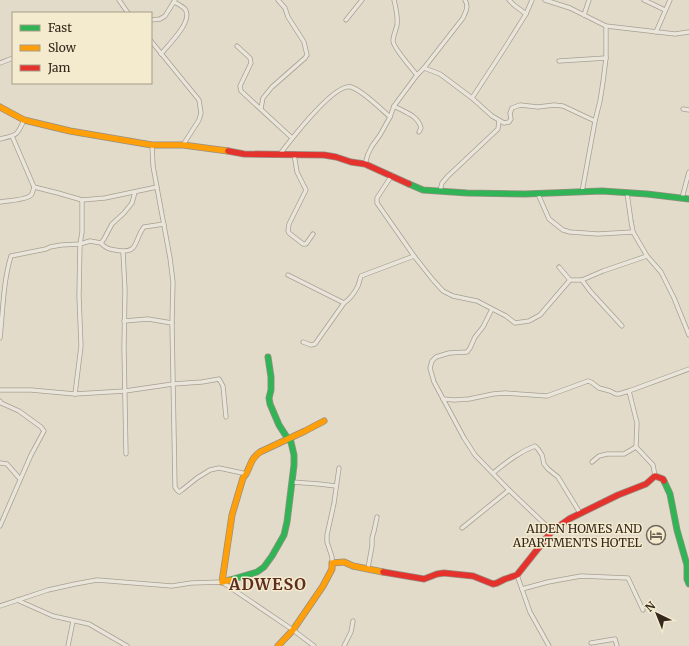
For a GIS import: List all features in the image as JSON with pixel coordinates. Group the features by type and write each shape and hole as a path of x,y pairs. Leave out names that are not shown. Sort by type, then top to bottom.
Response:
{"street":[{"path":"119,0 127,12"},
{"path":"261,108 263,98 272,87 307,55 304,42 288,17 285,8 278,0"},
{"path":"346,20 362,0"},
{"path":"394,0 397,24 393,41 396,49 417,75"},
{"path":"365,164 372,146 390,117 394,106 463,18 467,9 464,0"},
{"path":"509,0 526,14"},
{"path":"472,98 526,14 532,0"},
{"path":"545,0 570,8 606,26 675,34 689,32"},
{"path":"584,15 589,0"},
{"path":"644,0 665,10"},
{"path":"656,32 670,0"},
{"path":"152,20 160,19 165,16 175,1 186,10 187,17 181,31 161,54"},
{"path":"582,192 600,101 606,58 606,26"},
{"path":"152,42 199,100 201,113 199,120 183,145"},
{"path":"237,46 250,58 251,62 240,86 241,90 292,138"},
{"path":"0,63 12,58"},
{"path":"559,61 606,58"},
{"path":"424,68 440,74 504,124 509,122 511,119 510,113 512,108 520,105 563,106 595,121"},
{"path":"280,154 292,138 327,99 344,87 350,87 360,92 390,117"},
{"path":"394,106 412,115 420,122 421,128 419,132"},
{"path":"0,107 24,120 78,132 152,145 183,145 244,154 294,154 336,157 350,162 365,164 423,190 467,193 538,194 602,191 689,199"},
{"path":"683,109 689,110"},
{"path":"0,139 12,136 18,132 24,120"},
{"path":"440,192 442,183 448,176 498,129 499,120"},
{"path":"0,202 29,196 33,192 34,187 12,136"},
{"path":"152,145 153,166 173,282 172,323 176,490 179,492 210,470 219,468 247,474"},
{"path":"294,154 297,172 306,190 289,224 288,231 303,244 306,244 314,234"},
{"path":"682,198 689,172"},
{"path":"392,175 377,198 377,203 414,256 443,291 453,296 477,301 506,316 515,323 529,321 540,315 570,280"},
{"path":"34,187 82,200 105,198 157,187"},
{"path":"101,243 112,224 132,203 135,192"},
{"path":"627,193 633,232 646,256 660,272 674,298 689,334"},
{"path":"538,194 549,219 563,230 598,234 633,232"},
{"path":"75,394 81,346 79,296 82,200"},
{"path":"0,338 2,296 11,256 61,245 90,242 101,243 108,249 123,252 129,251 138,241 140,232 144,227 164,224"},
{"path":"123,252 125,290 126,454"},
{"path":"302,342 312,345 314,344 359,285 361,276 414,256"},
{"path":"558,267 570,280 582,280 646,256"},
{"path":"288,275 344,303"},
{"path":"582,280 622,326"},
{"path":"492,309 483,327 467,352 450,353 436,357 432,361 430,368 434,382 475,455 552,531"},
{"path":"124,321 148,319 172,323"},
{"path":"0,606 48,590 97,580 172,586 191,583 222,582 257,572 264,567 284,535 288,522 294,465 294,455 291,442 278,425 269,398 271,390 271,377 268,357"},
{"path":"443,399 469,399 505,393 547,396 588,381 599,388 619,394 689,369"},
{"path":"0,390 31,390 75,394 125,391 219,379 223,386 226,417"},
{"path":"629,391 637,423 636,447 653,465 655,476"},
{"path":"0,401 1,403 19,411 44,430 31,455 0,526"},
{"path":"222,582 232,515 243,478 247,474 254,456 324,421"},
{"path":"493,473 514,456 535,446 542,455 544,464 553,474 558,477 580,512"},
{"path":"592,462 599,456 607,454 624,454 636,447"},
{"path":"0,463 7,464 20,479"},
{"path":"278,646 293,630 323,586 332,569 332,557 327,542 327,535 334,503 339,468"},
{"path":"332,563 344,562 353,566 424,579 437,574 460,574 473,576 493,584 497,583 517,575 552,531 569,519 580,512 646,484 655,476"},
{"path":"655,476 663,479 670,494 677,530 687,565 687,579 689,584"},
{"path":"292,482 336,486"},
{"path":"462,528 509,490"},
{"path":"368,568 372,538 377,517"},
{"path":"517,575 530,612 549,646"},
{"path":"522,589 548,582 581,576 628,578 643,610"},
{"path":"222,582 293,630 312,645"},
{"path":"17,600 53,616 89,624 126,646"},
{"path":"68,646 73,621"},
{"path":"344,646 351,632 353,621"},
{"path":"591,643 615,639 617,646"}],"traffic: fast":[{"path":"409,184 423,190 467,193 525,194 602,191 689,199"},
{"path":"230,580 257,572 264,567 284,535 287,522 294,455 291,442 279,425 270,404 269,398 271,390 271,377 268,357"},
{"path":"664,481 670,494 677,530 687,565 687,579 689,584"}],"traffic: slow":[{"path":"0,107 24,120 70,131 152,145 183,145 228,151"},
{"path":"230,580 222,582 232,515 243,478 253,460 260,452 324,421"},
{"path":"278,646 293,630 323,586 332,569 332,563 344,562 353,566 383,572"}],"traffic: jam":[{"path":"228,151 244,154 324,155 336,157 351,162 365,164 409,184"},
{"path":"383,572 424,579 444,573 473,576 493,584 497,583 517,575 552,531 569,519 618,495 646,484 655,476 663,479 664,481"}],"place":[{"name":"AIDEN HOMES AND APARTMENTS HOTEL","path":"656,535"}],"district":[{"name":"ADWESO","path":"268,584"}]}
